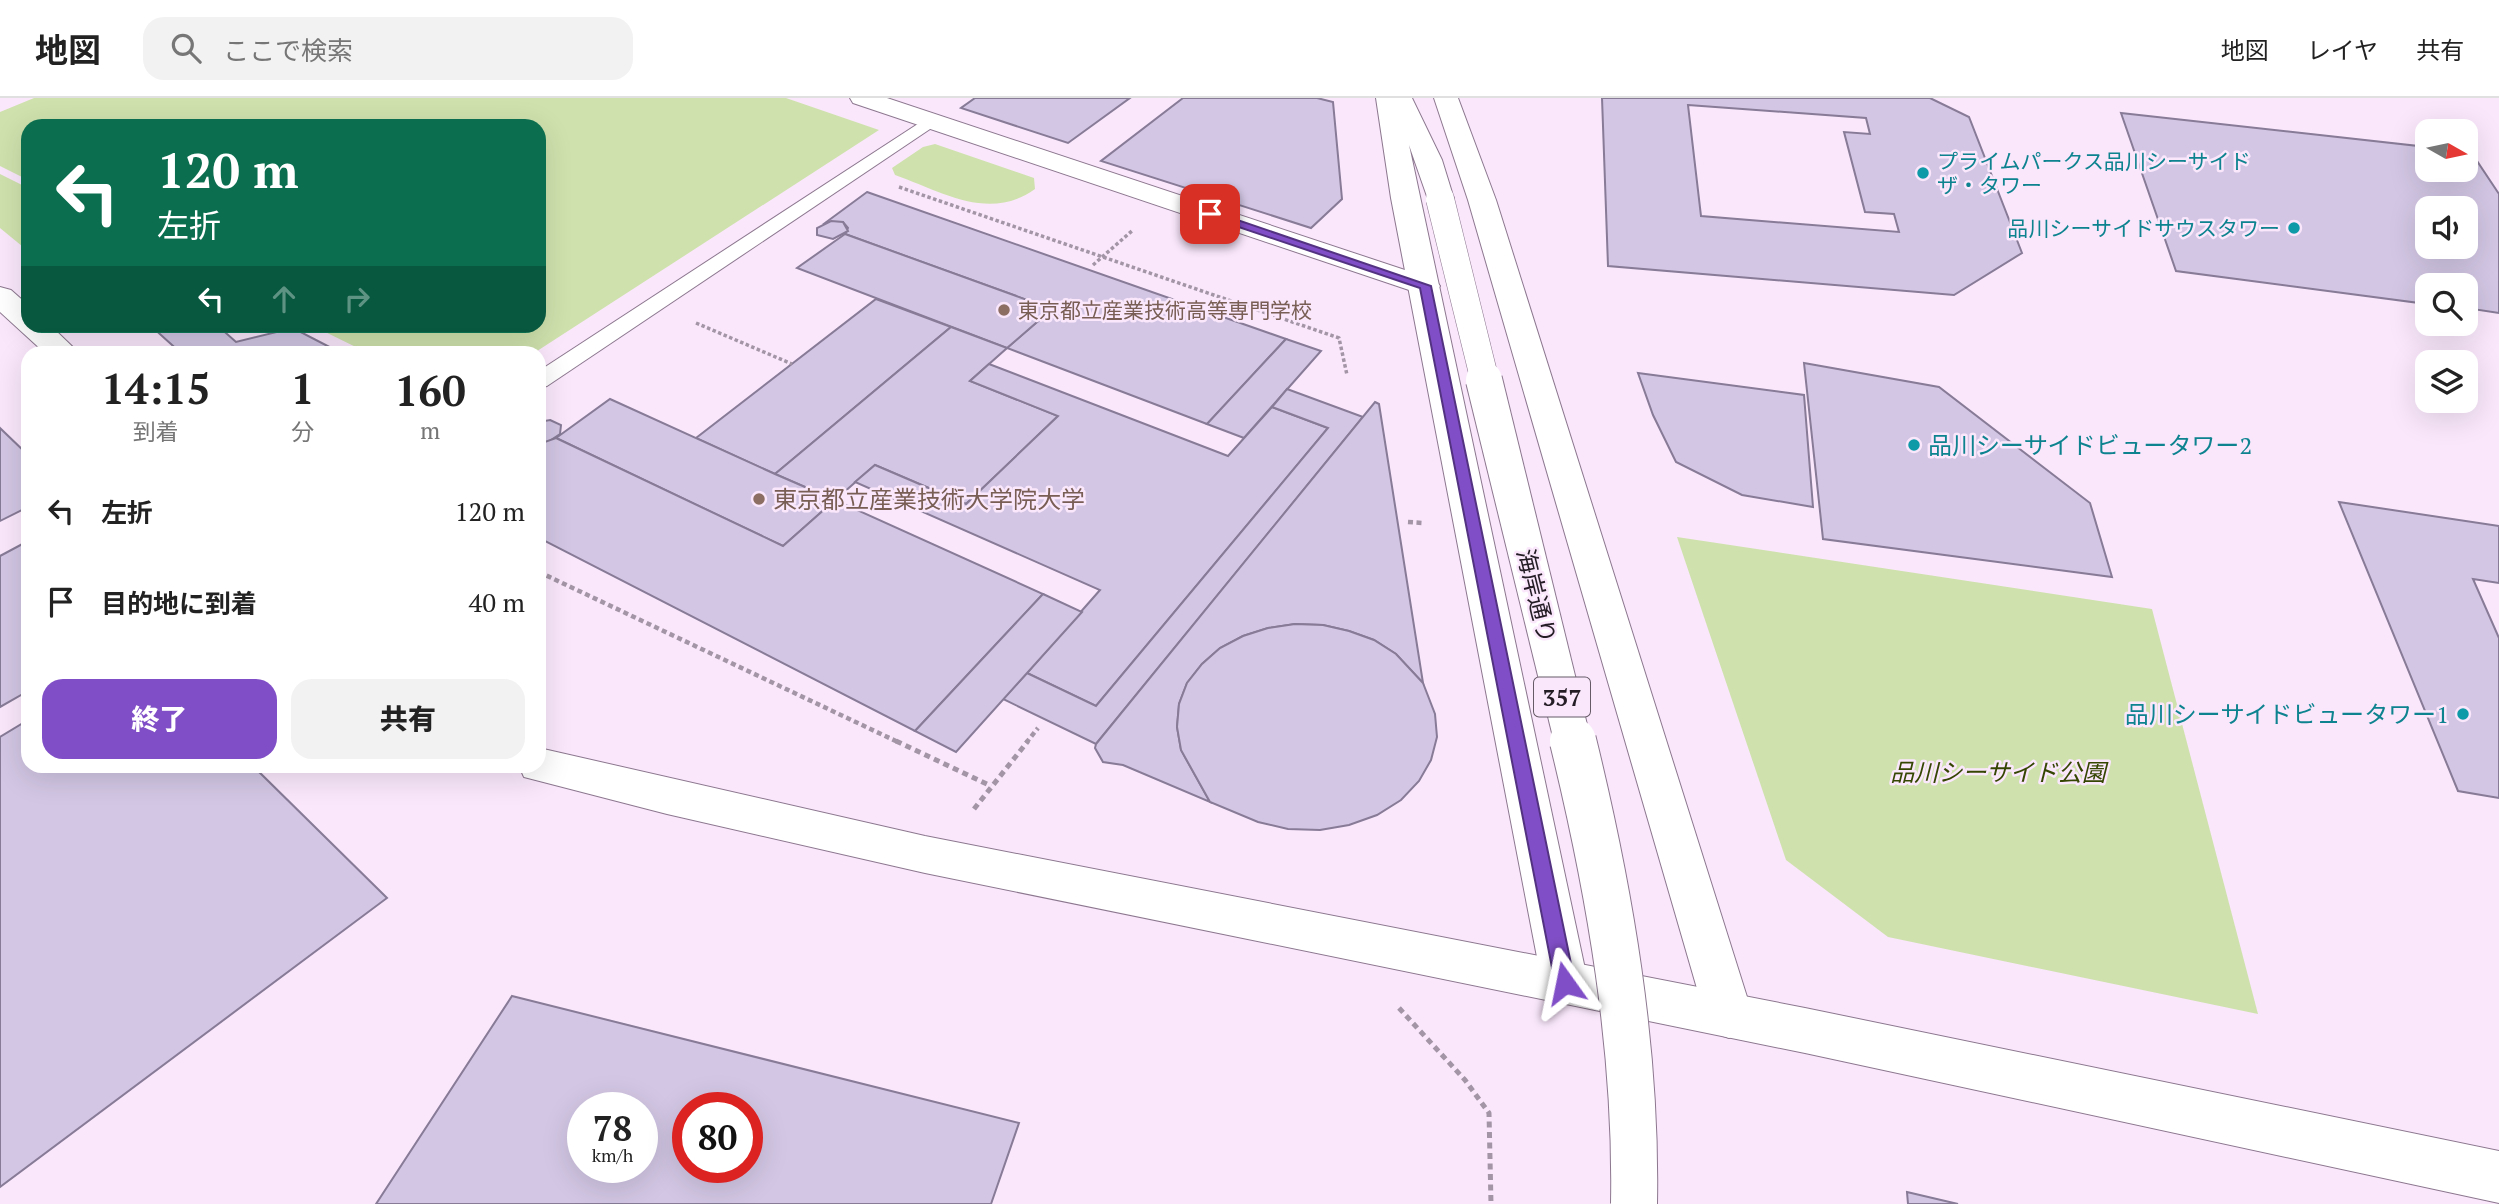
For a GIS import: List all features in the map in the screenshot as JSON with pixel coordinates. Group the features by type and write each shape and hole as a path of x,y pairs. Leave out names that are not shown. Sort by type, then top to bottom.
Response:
{"main road":[{"path":"862,98 1425,286"},
{"path":"1388,98 1402,185 1425,286 1565,983"},
{"name":"海岸通り","path":"1401,98 1429,160 1440,199 1595,831 1620,985 1634,1143 1634,1204"},
{"name":"海岸通り","path":"1426,98 1429,160"},
{"path":"1446,98 1482,200 1729,1016"},
{"path":"0,296 21,315"},
{"path":"41,333 56,346"},
{"path":"546,767 707,807 1408,954 1729,1016 2499,1177"}],"lane":[{"path":"546,377 930,121"}],"path":[{"path":"854,172 1339,338 1347,375"},
{"path":"1093,265 1139,225"},
{"path":"653,305 792,364"},
{"path":"546,575 991,786"},
{"path":"974,809 1038,728"},
{"path":"1399,1008 1465,1080 1489,1113 1491,1204"}],"green space":[{"path":"34,98 786,98 879,130 545,346 354,346 327,333 546,333 546,119 21,119 21,176 0,166 0,112"},
{"path":"935,144 1034,178 1035,189 1018,199 983,204 948,196 895,175 892,168 923,147"},
{"path":"0,174 21,184 21,245 0,228"},
{"name":"品川シーサイド公園","path":"1677,537 2152,609 2258,1014 1888,937 1786,860"}],"building":[{"path":"975,98 1130,98 1068,143 961,108"},
{"path":"1183,98 1317,98 1333,102 1342,199 1311,228 1101,161"},
{"name":"プライムパークス品川シーサイド ザ・タワー","path":"1602,98 1930,98 1969,117 2022,253 1954,295 1608,266","holes":["1688,105 1866,118 1870,134 1844,132 1865,212 1894,214 1899,232 1701,216"]},
{"name":"品川シーサイドサウスタワー","path":"2121,113 2415,146 2415,182 2478,182 2478,162 2499,194 2499,313 2478,310 2478,273 2415,273 2415,302 2176,271"},
{"path":"867,192 1286,339 1207,424 1007,348 1052,309 845,234 848,228 843,222 825,223"},
{"path":"831,221 843,222 848,231 833,239 817,235 817,228"},
{"path":"845,234 1052,309 1007,348 797,268"},
{"path":"876,299 951,327 775,474 696,438"},
{"path":"951,327 1007,348 970,381 1058,416 966,504 875,465 835,500 775,474"},
{"path":"159,333 226,333 236,342 273,333 303,333 328,346 173,346"},
{"path":"1286,339 1321,351 1244,438 1207,424"},
{"name":"品川シーサイドビュータワー2","path":"1804,363 1939,387 2090,503 2112,577 1823,539"},
{"path":"989,364 1228,456 1272,407 1328,428 1096,706 1027,673 1100,590 855,482 875,465 966,504 1058,416 970,381"},
{"path":"1638,373 1804,395 1813,507 1742,495 1676,462 1653,415"},
{"path":"1287,389 1363,417 1096,744 1003,699 1027,673 1096,706 1328,428 1272,407"},
{"path":"610,399 835,500 783,546 556,438"},
{"path":"1375,402 1379,404 1423,683 1396,654 1374,640 1349,631 1323,625 1295,624 1268,628 1243,636 1220,648 1202,664 1187,683 1179,704 1177,727 1181,750 1210,802 1123,765 1103,762 1095,748 1096,744"},
{"path":"546,421 561,425 560,434 546,442"},
{"path":"0,428 21,448 21,510 0,521"},
{"path":"556,438 783,546 835,500 1043,594 915,731 546,542 546,442"},
{"name":"品川シーサイドビュータワー1","path":"2339,502 2499,526 2499,583 2473,579 2499,638 2499,798 2458,791"},
{"path":"21,545 21,695 0,707 0,556"},
{"path":"1043,594 1082,612 956,752 915,731"},
{"path":"1295,624 1323,625 1349,631 1374,640 1396,654 1423,683 1435,714 1437,737 1431,760 1419,781 1401,800 1377,815 1349,825 1320,830 1288,829 1258,822 1210,802 1181,750 1177,727 1179,704 1187,683 1202,664 1220,648 1243,636 1268,628"},
{"path":"21,724 21,773 260,773 387,898 0,1187 0,737"},
{"path":"512,996 1019,1123 991,1204 376,1204"},
{"path":"1907,1192 1958,1204 1908,1204"}],"place":[{"name":"プライムパークス品川シーサイド ザ・タワー","path":"1923,173"},
{"name":"品川シーサイドサウスタワー","path":"2294,228"},
{"name":"東京都立産業技術高等専門学校","path":"1004,310"},
{"name":"品川シーサイドビュータワー2","path":"1914,445"},
{"name":"東京都立産業技術大学院大学","path":"759,499"},
{"name":"品川シーサイドビュータワー1","path":"2463,714"}],"route":[{"path":"1210,214 1425,286 1538,861 1565,983"}]}
